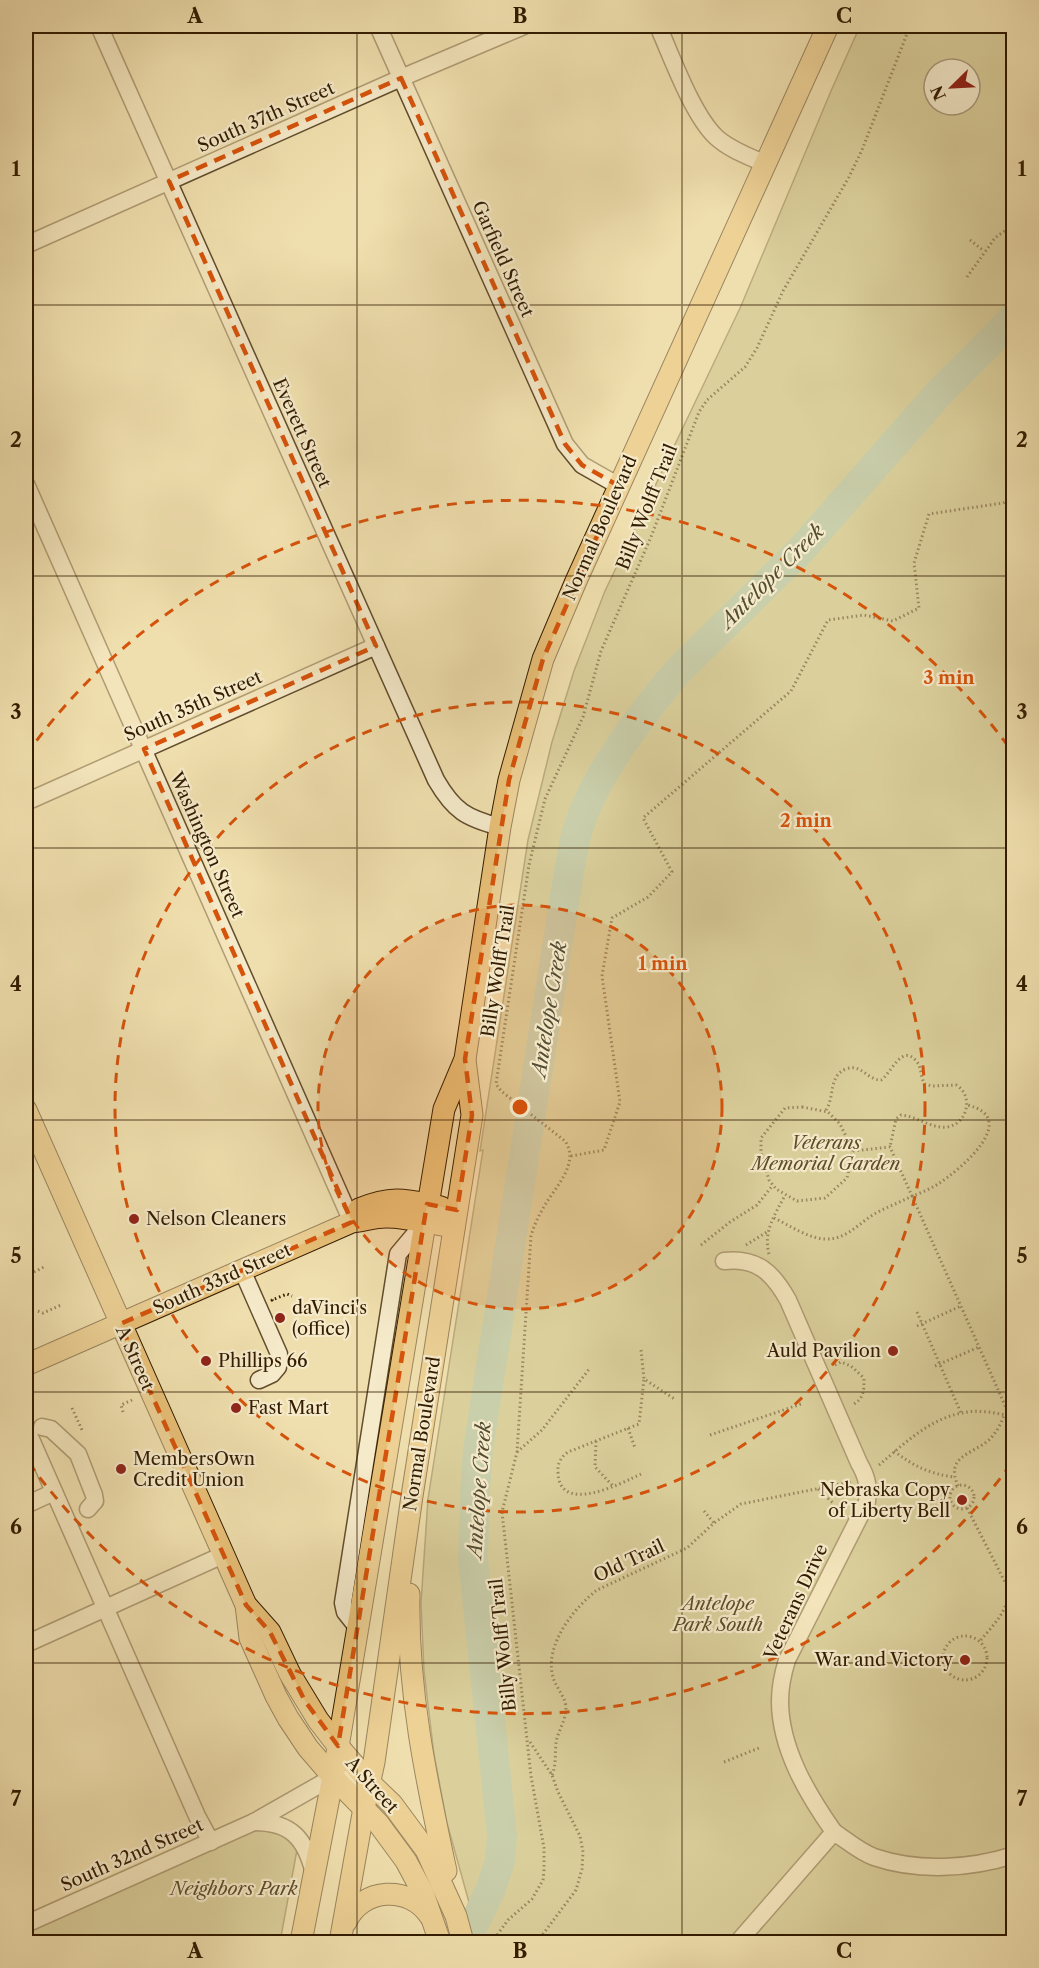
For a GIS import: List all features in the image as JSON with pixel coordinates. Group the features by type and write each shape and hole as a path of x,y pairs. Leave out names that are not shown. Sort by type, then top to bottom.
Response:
{"main road":[{"name":"Normal Boulevard","path":"301,1942 333,1777 444,1109 465,1059 509,780 543,659 576,581 828,26"},
{"name":"Normal Boulevard","path":"341,1938 376,1751 412,1496 472,1115 465,1059"},
{"name":"A Street","path":"26,1110 246,1605 270,1632 305,1701 338,1746 369,1782 392,1804 426,1850 456,1916 463,1942"},
{"name":"South 33rd Street","path":"26,1365 352,1222 359,1209 376,1202 402,1199 426,1213 455,1219"},
{"path":"412,1496 409,1611 413,1691 423,1764 456,1916"},
{"name":"A Street","path":"246,1605 250,1638 276,1696 302,1739 333,1777 385,1832 406,1861 423,1893 440,1942"},
{"path":"341,1938 348,1918 358,1905 364,1900 381,1894 399,1894 415,1901 426,1911 432,1921"}],"street":[{"name":"Everett Street","path":"99,26 442,791 458,810 477,820 500,827"},
{"name":"Garfield Street","path":"378,26 569,452 582,465 619,486"},
{"name":"South 37th Street","path":"26,245 401,78 524,26"},
{"path":"658,26 692,102 704,122 724,143 765,164"},
{"name":"Washington Street","path":"26,484 352,1222"},
{"name":"South 35th Street","path":"26,802 376,646"},
{"name":"Veterans Drive","path":"724,1261 737,1259 761,1267 772,1275 780,1286 866,1475 869,1487 867,1502 786,1660 782,1678 780,1702 782,1724 788,1746 814,1804 834,1832"},
{"path":"242,1270 279,1354 278,1367 272,1374 259,1380"},
{"path":"35,1426 54,1492 211,1842"},
{"path":"35,1426 71,1458 88,1496 88,1509"},
{"path":"26,1505 54,1492"},
{"path":"26,1644 223,1555"},
{"path":"333,1777 369,1782"},
{"name":"South 32nd Street","path":"26,1924 254,1822 333,1777"},
{"path":"254,1822 278,1824 296,1835 307,1851 314,1873"},
{"path":"738,1942 834,1832 872,1857 908,1866 940,1868 1014,1855"}],"path":[{"name":"Billy Wolff Trail","path":"492,1942 508,1920 532,1899 543,1880 544,1848 531,1776 529,1740 524,1719 502,1512 517,1452 531,1236 536,1220 567,1170 571,1156 565,1141 501,1091 496,1084 529,865 545,799 583,717 601,651 651,537 699,411 707,400 745,367 757,348 783,291 849,177 862,150 910,26"},
{"path":"967,277 995,238 1014,224"},
{"path":"970,240 984,251"},
{"path":"571,1156 604,1150 620,1102 602,976 612,918 648,897 672,873 643,818 791,691 828,620 864,615 893,621 919,608 914,563 929,514 1003,503 1014,498"},
{"path":"826,1110 831,1102 836,1076 841,1072 849,1068 857,1068 873,1079 881,1080 888,1075 897,1060 906,1056 910,1056 917,1062 925,1084 932,1086 956,1084 966,1095 967,1105 960,1121 947,1127 933,1125 916,1117 898,1116 891,1147 1007,1410 992,1438 958,1461 954,1467 954,1477 958,1486"},
{"path":"774,1218 810,1236 825,1239 838,1238 852,1232 876,1213 937,1185 949,1176 986,1137 990,1123 987,1116 979,1108 967,1105"},
{"path":"785,1108 826,1110 840,1124 853,1151 847,1178 825,1198 797,1201 785,1195 769,1180 761,1153 761,1138 785,1108"},
{"path":"853,1151 891,1147"},
{"path":"701,1245 730,1222 757,1205 773,1185"},
{"path":"770,1255 766,1243 767,1232 785,1195"},
{"path":"741,1248 767,1232"},
{"path":"26,1276 44,1267"},
{"path":"272,1300 286,1294 292,1296"},
{"path":"38,1311 43,1314 61,1305"},
{"path":"917,1326 961,1306"},
{"path":"917,1312 938,1365 961,1413"},
{"path":"938,1365 979,1347"},
{"path":"641,1350 644,1379 639,1424 562,1456 558,1467 560,1484 570,1492 580,1495 592,1494 641,1474"},
{"path":"841,1362 866,1377 864,1394 858,1401"},
{"path":"517,1452 542,1430 590,1368"},
{"path":"644,1379 676,1400"},
{"path":"123,1412 121,1405 132,1400"},
{"path":"710,1435 801,1404"},
{"path":"72,1408 82,1430"},
{"path":"875,1469 920,1431 961,1413 989,1412 1014,1417"},
{"path":"628,1428 635,1448"},
{"path":"596,1441 595,1467 613,1486"},
{"path":"894,1451 904,1460 927,1472 954,1477"},
{"name":"Old Trail","path":"552,1775 556,1766 557,1738 566,1708 564,1698 552,1675 552,1661 562,1628 585,1599 597,1590 687,1548 714,1523 741,1504 858,1481"},
{"path":"958,1486 970,1488 974,1494 973,1502 968,1508 960,1509 951,1502 952,1491 958,1486"},
{"path":"818,1489 833,1503"},
{"path":"968,1508 1007,1586 1009,1595 1006,1608 980,1641"},
{"path":"704,1511 714,1523"},
{"path":"959,1636 980,1641 987,1661 981,1674 974,1678 960,1680 948,1673 942,1659 946,1645 959,1636"},
{"path":"529,1740 552,1775 580,1836 584,1860 576,1890 537,1942"},
{"path":"724,1762 759,1748"}],"highlighted area":[{"path":"401,78 565,444 582,465 619,486 543,659 509,780 465,1059 472,1115 457,1210 427,1204 338,1746 305,1701 270,1632 246,1605 120,1324 352,1222 144,749 376,646 169,181"}],"green space":[{"name":"Antelope Park South","path":"860,26 1013,26 1013,1942 480,1942 447,1823 434,1754 424,1671 421,1603 428,1499 483,1150 480,1151 528,840 552,742 574,671 605,591 741,306"},
{"name":"Neighbors Park","path":"254,1822 299,1839 280,1942 26,1942 26,1924"}],"waterway":[{"name":"Antelope Creek","path":"473,1926 490,1891 500,1861 502,1835 473,1559 478,1449 570,865 578,829 585,809 607,767 621,745 679,670 800,551 940,392 1014,318"}],"place":[{"name":"Nelson Cleaners","path":"134,1219"},
{"name":"daVinci's (office)","path":"280,1318"},
{"name":"Auld Pavilion","path":"893,1351"},
{"name":"Phillips 66","path":"206,1361"},
{"name":"Fast Mart","path":"236,1408"},
{"name":"MembersOwn Credit Union","path":"121,1469"},
{"name":"Nebraska Copy of Liberty Bell","path":"962,1500"},
{"name":"War and Victory","path":"965,1660"}],"park label":[{"name":"Veterans Memorial Garden","path":"826,1153"}]}
